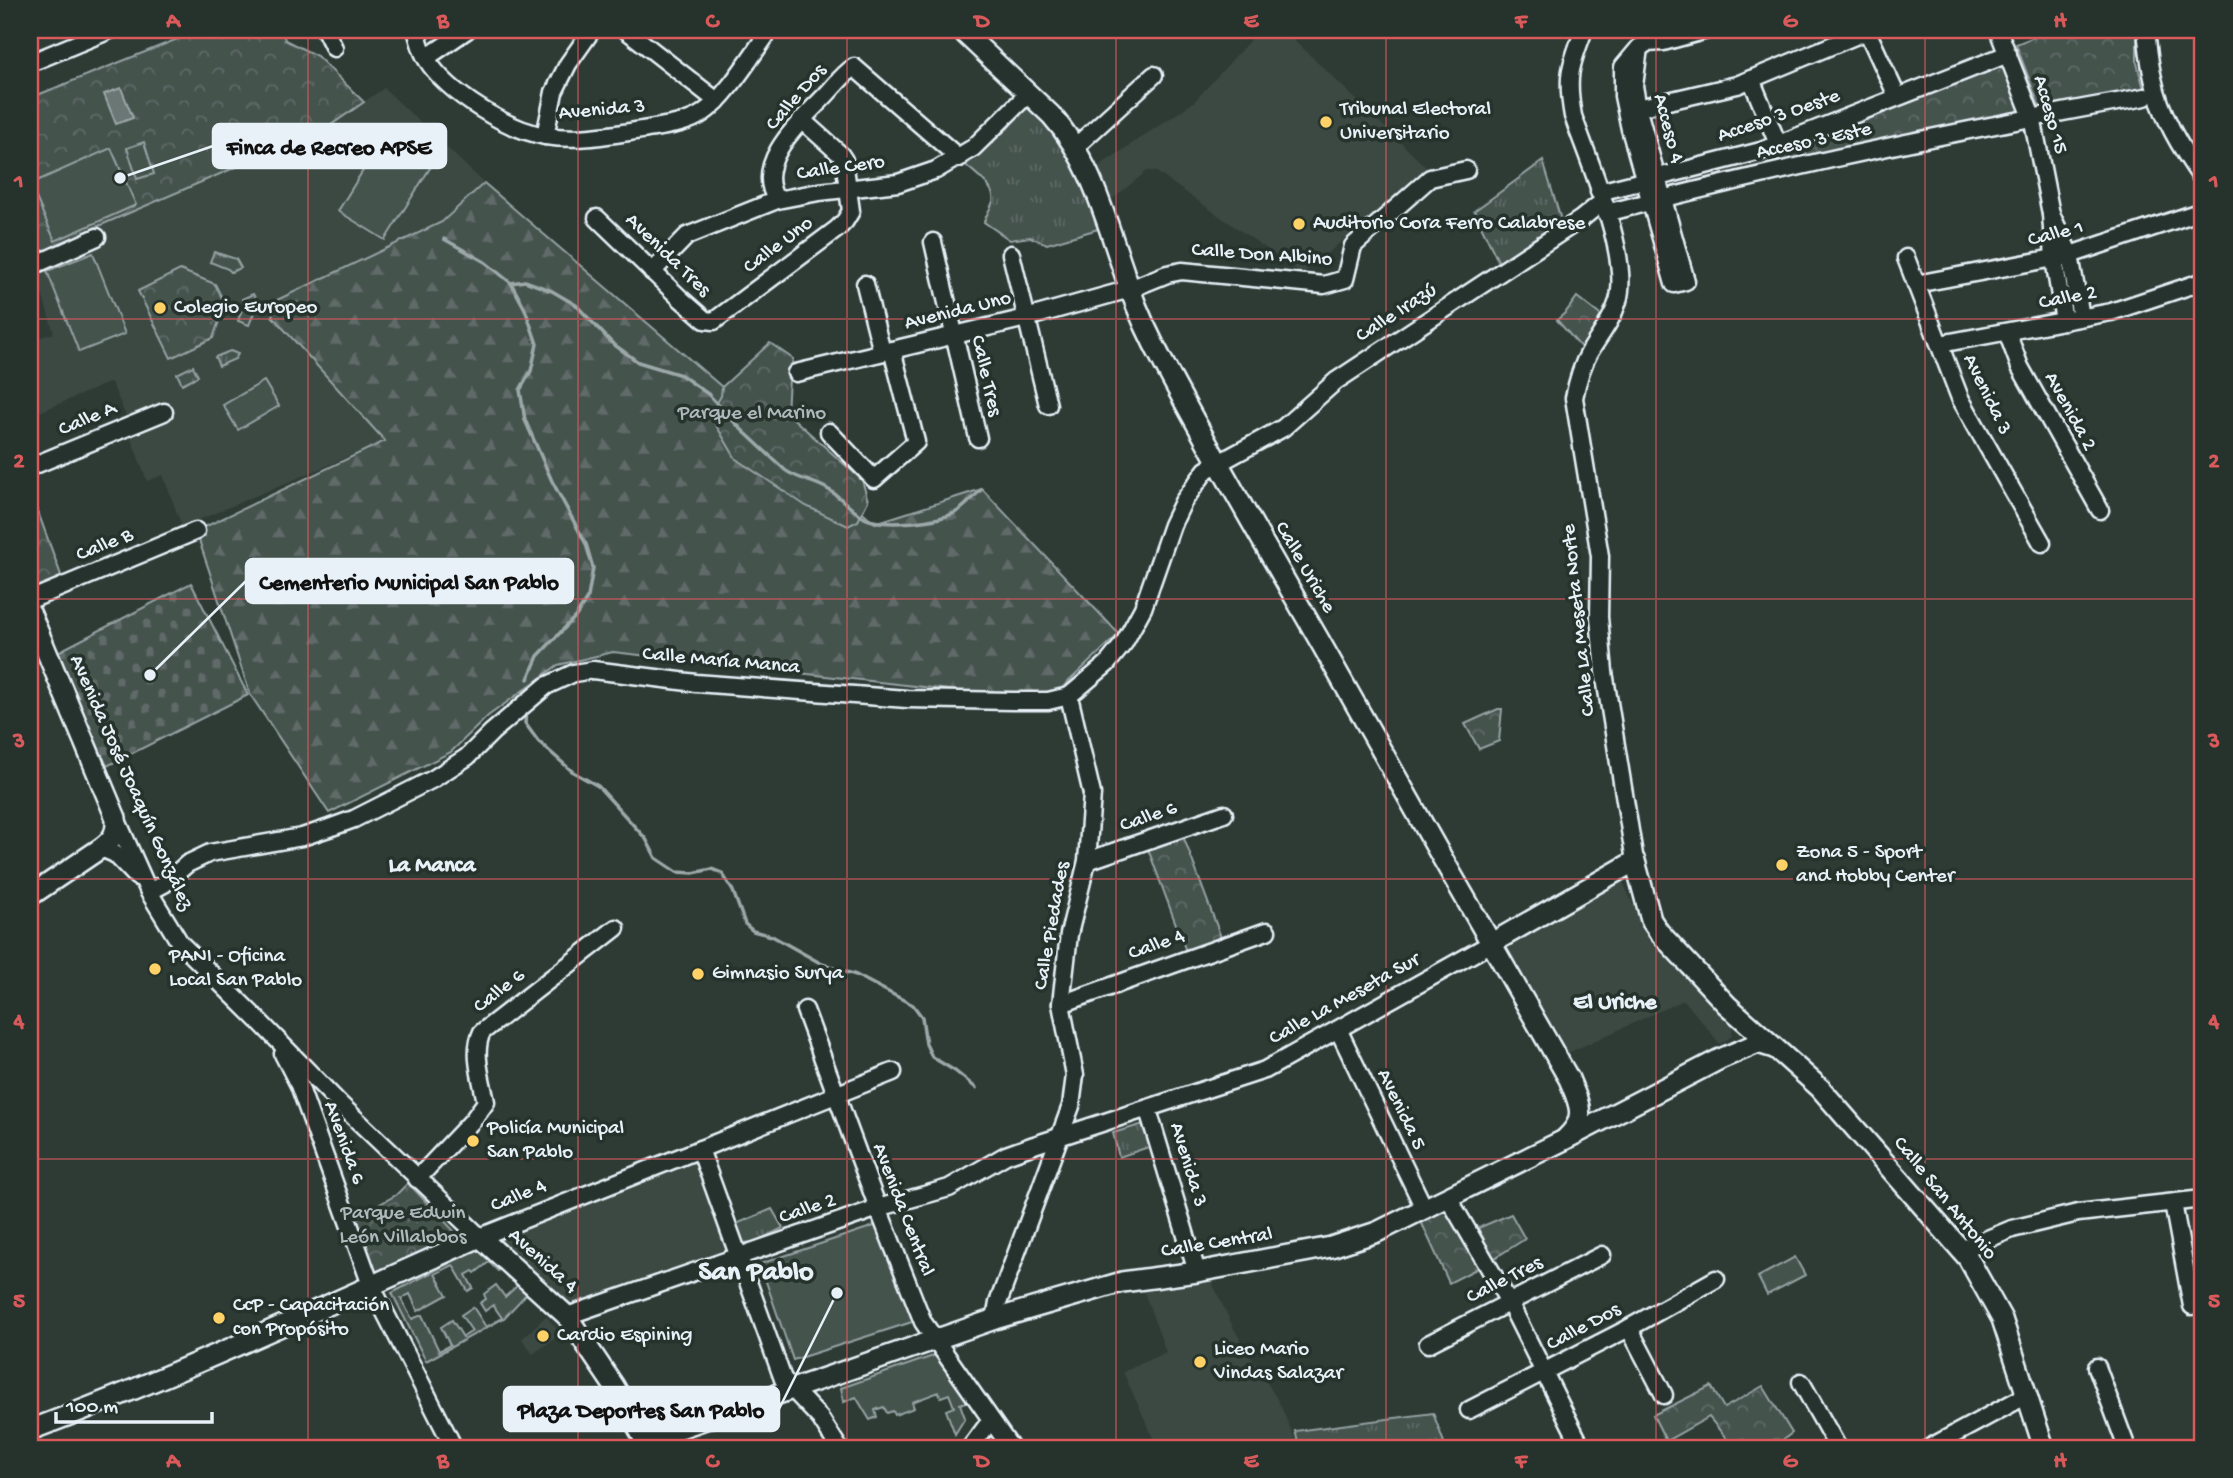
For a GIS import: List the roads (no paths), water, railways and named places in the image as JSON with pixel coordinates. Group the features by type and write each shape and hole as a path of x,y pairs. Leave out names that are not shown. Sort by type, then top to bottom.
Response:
{"main road":[{"name":"Calle Uriche","path":"961,30 1063,129 1074,148 1111,228 1130,289 1154,346 1217,463 1498,947 1569,1079 1577,1100 1580,1119 1576,1128 1562,1141"},
{"name":"Avenida José Joaquín González","path":"30,612 116,818"},
{"path":"32,891 112,839 117,829 116,818"},
{"name":"Calle La Meseta Sur","path":"1498,947 1635,861"},
{"name":"Calle La Meseta Norte","path":"1635,861 1651,920 1695,973 1774,1048"},
{"path":"1612,876 1628,876 1651,920"},
{"path":"1720,1059 1735,1040 1738,1027 1727,1004"},
{"name":"Calle Central","path":"646,1444 934,1339 990,1315 1122,1282 1198,1272 1331,1247 1377,1232 1720,1059 1758,1043 1774,1048"},
{"name":"Calle San Antonio","path":"1774,1048 1820,1088 1961,1250 2002,1319 2044,1448"},
{"path":"1569,1079 1595,1113 1614,1114"},
{"name":"Calle 4","path":"30,1430 96,1405 480,1237"},
{"name":"Avenida 4","path":"480,1237 567,1316 614,1386 646,1444"}],"street":[{"path":"30,63 110,30"},
{"path":"325,30 334,48"},
{"path":"416,30 426,58 467,30"},
{"path":"545,136 554,92 568,64 592,30"},
{"path":"626,30 717,101 770,30"},
{"name":"Calle La Meseta Norte","path":"1584,30 1568,76 1569,94 1573,116 1619,253 1621,281 1609,322 1588,355 1578,378 1574,398 1600,556 1599,617 1604,673 1635,861"},
{"path":"1642,40 1662,41 1707,30"},
{"path":"1638,108 1737,85 1868,30 1897,96"},
{"name":"Acceso 15","path":"1998,30 2032,117 2073,319"},
{"path":"2146,30 2153,80 2160,102 2176,137 2203,180"},
{"name":"Acceso 4","path":"1642,40 1634,86 1656,200"},
{"name":"Acceso 4","path":"1642,40 1623,67 1623,96 1651,177"},
{"name":"Acceso 3 Oeste","path":"1602,202 1651,177 1762,150 2008,54"},
{"name":"Avenida 3","path":"426,58 446,83 480,108 516,126 545,136 590,137 664,126 687,121 704,113 717,101"},
{"name":"Calle Dos","path":"777,200 771,189 771,175 782,143 854,67 959,158"},
{"path":"1074,148 1154,75"},
{"path":"1751,79 1778,144"},
{"name":"Calle Cero","path":"652,272 687,236 777,200 907,181 927,175 959,158 984,139 1028,94"},
{"name":"Acceso 3 Este","path":"1602,202 1656,200 2032,117 2145,97"},
{"name":"Calle Uno","path":"709,322 714,321 845,221 851,211 845,166 840,154 802,120"},
{"path":"1762,150 1769,173"},
{"name":"Calle Don Albino","path":"1130,289 1182,271 1324,285 1341,282 1346,277 1353,246 1430,178 1466,170"},
{"name":"Calle Irazú","path":"1217,463 1283,428 1336,381 1581,219 1602,202"},
{"name":"Calle 1","path":"1916,284 2062,257 2202,211"},
{"name":"Avenida Tres","path":"597,218 652,272 709,322"},
{"path":"30,267 97,237"},
{"name":"Calle Tres","path":"933,243 978,438"},
{"path":"1011,254 1048,405"},
{"name":"Avenida 3","path":"1906,258 1961,398 2042,543"},
{"name":"Calle 2","path":"1940,344 2111,312 2201,282"},
{"path":"829,432 874,479 916,442 865,284"},
{"name":"Avenida Uno","path":"796,373 1026,318 1130,289"},
{"name":"Avenida 2","path":"2007,332 2020,367 2100,510"},
{"name":"Calle A","path":"30,467 164,412"},
{"path":"1069,696 1107,664 1124,643 1143,608 1172,525 1183,502 1206,470 1217,463"},
{"name":"Calle B","path":"30,600 196,531"},
{"name":"Calle María Manca","path":"149,892 187,864 210,853 302,836 366,813 433,779 467,757 492,732 547,686 574,673 593,670 696,683 907,699 1048,701 1069,696"},
{"name":"Calle Piedades","path":"990,1315 1071,1106 1075,1075 1061,1004 1069,934 1087,861 1092,794 1069,696"},
{"name":"Calle 6","path":"1087,861 1224,814"},
{"name":"Avenida José Joaquín González","path":"116,818 149,892 180,943 261,1023"},
{"path":"101,848 115,854 149,892"},
{"path":"138,867 155,875 187,864"},
{"name":"Calle 6","path":"417,1179 473,1121 486,1102 478,1050 478,1040 482,1032 616,928"},
{"name":"Calle 4","path":"1061,1004 1267,931"},
{"name":"Calle La Meseta Sur","path":"1059,1139 1265,1070 1498,947"},
{"name":"Avenida Central","path":"805,1010 923,1322 1011,1448"},
{"name":"Avenida 6","path":"261,1023 284,1055 299,1085 371,1285 454,1448"},
{"name":"Avenida 4","path":"261,1023 340,1104 480,1237"},
{"name":"Avenida 5","path":"1339,1031 1424,1208"},
{"name":"Calle 4","path":"480,1237 893,1072"},
{"path":"299,1085 302,1081 309,1080 340,1104"},
{"name":"Avenida 3","path":"1148,1110 1198,1272"},
{"name":"Calle 2","path":"567,1316 878,1208 949,1188 1006,1155 1059,1139"},
{"path":"700,1149 783,1379 820,1418 839,1448"},
{"path":"1452,1195 1472,1225 1474,1240 1544,1372 1578,1447"},
{"path":"1961,1250 2012,1228 2078,1213 2203,1199"},
{"path":"2173,1203 2192,1306"},
{"name":"Calle Tres","path":"1428,1344 1602,1255"},
{"name":"Calle Dos","path":"1469,1410 1629,1328 1716,1279"},
{"path":"1629,1328 1664,1395"},
{"path":"2097,1367 2127,1448"},
{"path":"1801,1382 1838,1448"},
{"path":"1929,1448 2027,1395"},
{"path":"970,1448 991,1420"}],"waterway":[{"path":"444,239 485,262 511,283 525,281 552,291 576,305 612,343 638,362 681,375 708,394 785,470 829,490 863,517 896,523 938,518 958,511 982,489"},
{"path":"511,283 525,309 537,344 531,371 520,390 525,420 552,481 586,544 593,568 588,597 576,616 538,656 528,679"},
{"path":"526,710 525,723 538,741 573,772 598,786 646,839 656,858 677,872 693,873 712,869 722,873 733,891 745,924 753,931 772,936 822,964 856,975 913,1005 922,1017 926,1044 932,1057 976,1088"}],"place":[{"name":"Tribunal Electoral Universitario","path":"1326,122"},
{"name":"Finca de Recreo APSE","path":"120,178"},
{"name":"Auditorio Cora Ferro Calabrese","path":"1299,224"},
{"name":"Colegio Europeo","path":"160,308"},
{"name":"Cementerio Municipal San Pablo","path":"150,675"},
{"name":"Zona 5 - Sport and Hobby Center","path":"1782,865"},
{"name":"PANI - Oficina Local San Pablo","path":"155,969"},
{"name":"Gimnasio Surya","path":"698,974"},
{"name":"Policía Municipal San Pablo","path":"473,1141"},
{"name":"Plaza Deportes San Pablo","path":"837,1293"},
{"name":"CcP - Capacitación con Propósito","path":"219,1318"},
{"name":"Cardio Espining","path":"543,1336"},
{"name":"Liceo Mario Vindas Salazar","path":"1200,1362"}],"district":[{"name":"La Manca","path":"432,866"},
{"name":"El Uriche","path":"1615,1003"},
{"name":"San Pablo","path":"756,1273"}],"park label":[{"name":"Parque el Marino","path":"752,414"},
{"name":"Parque Edwin León Villalobos","path":"403,1226"}]}
